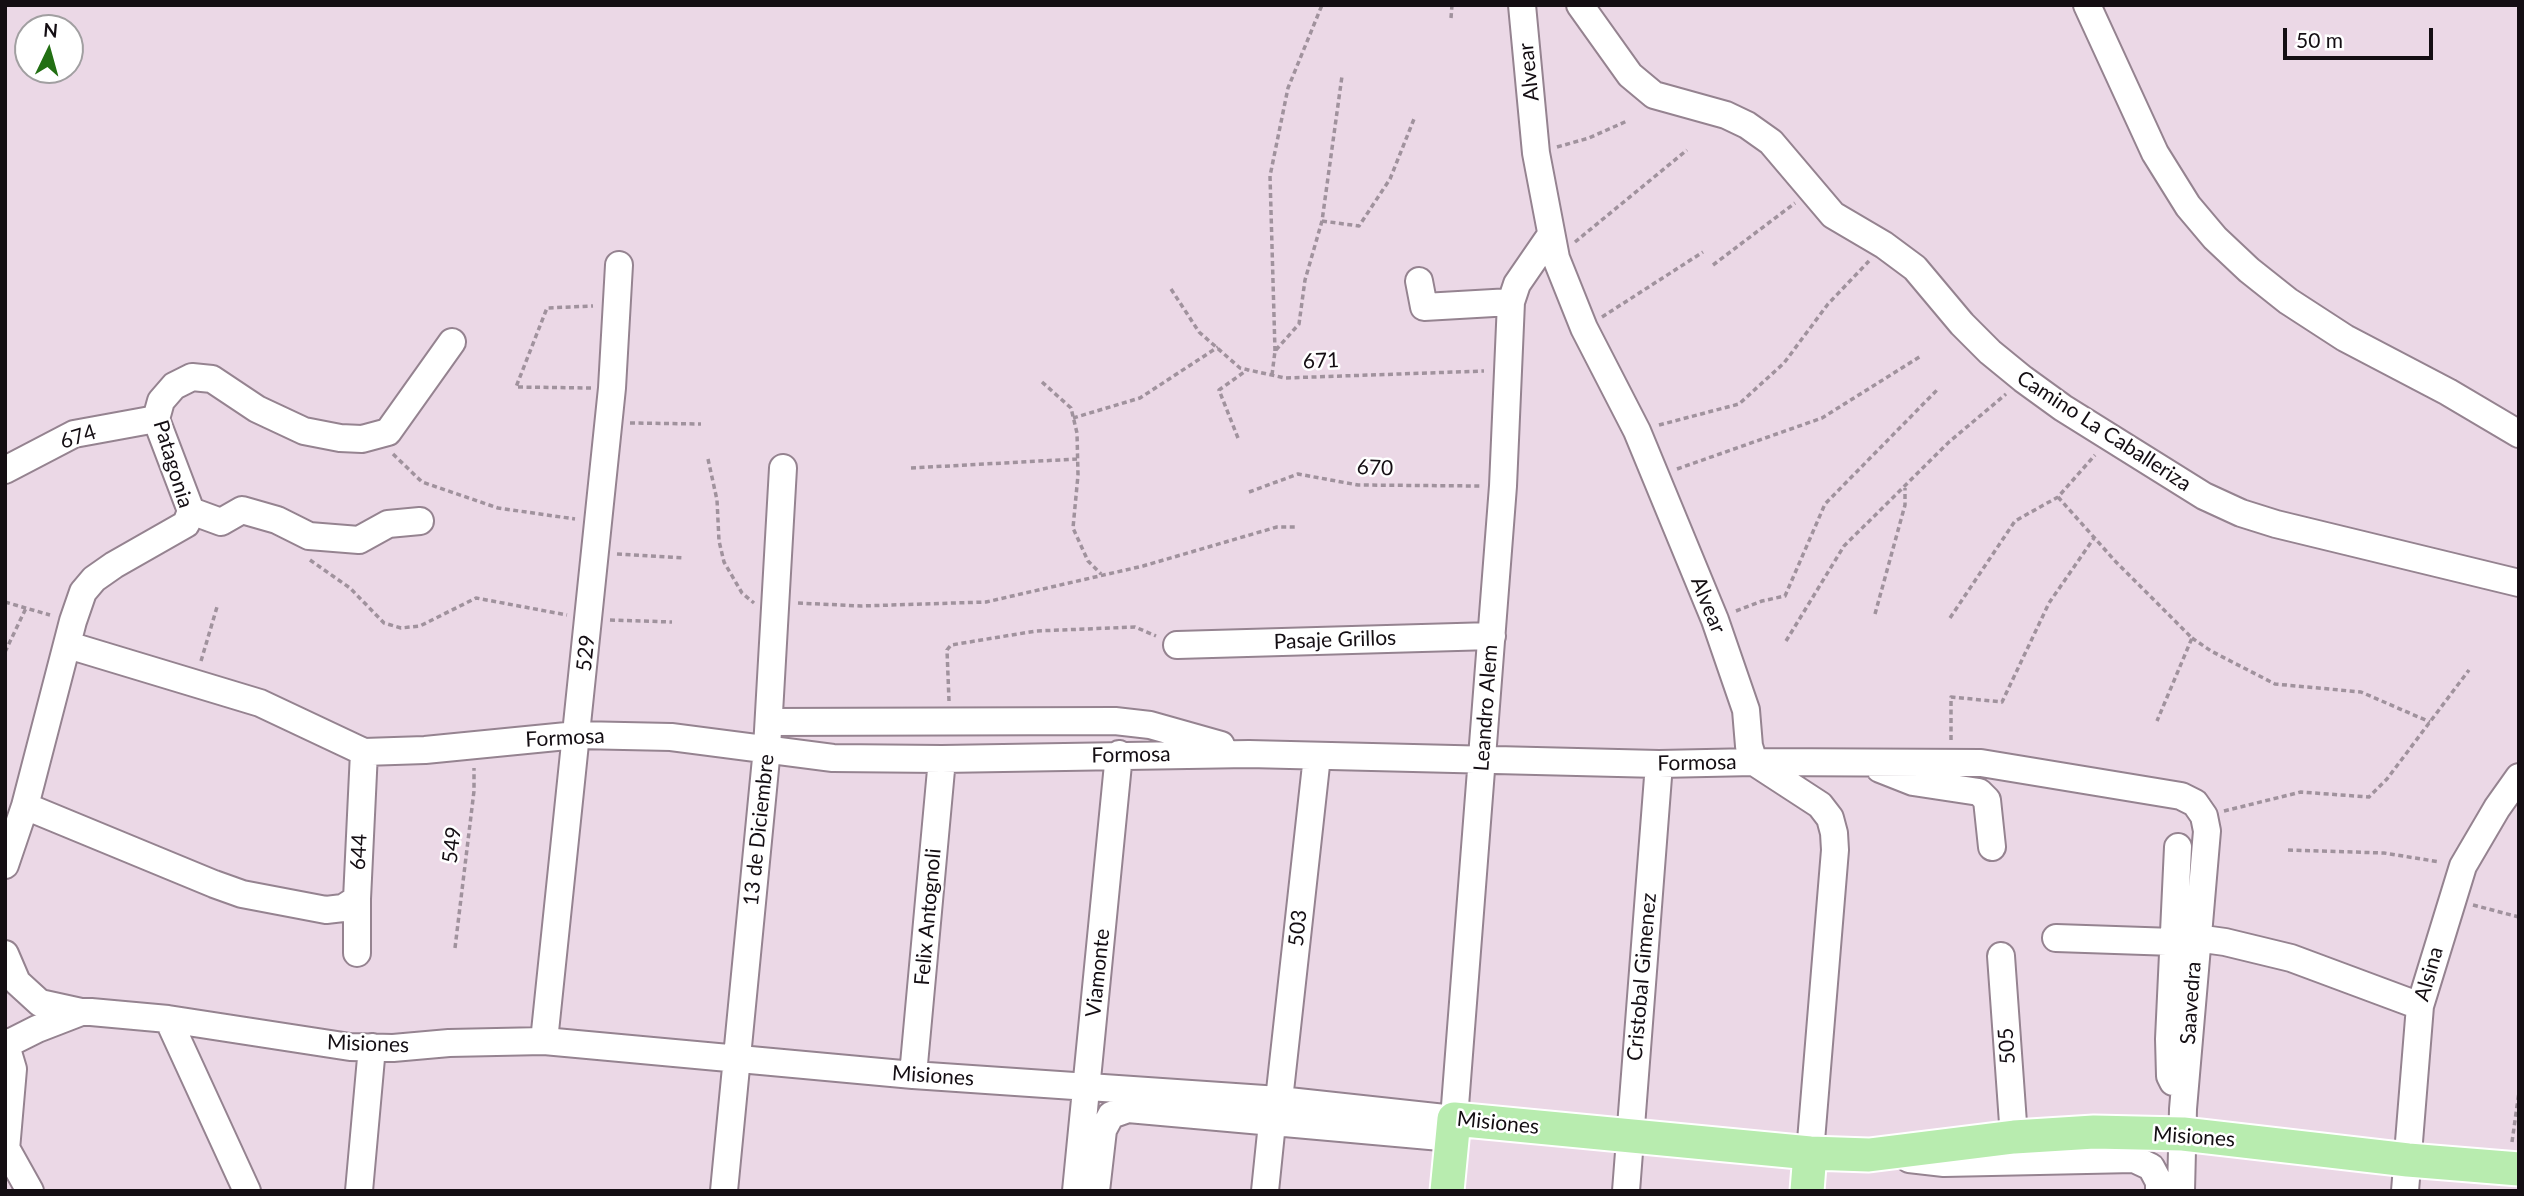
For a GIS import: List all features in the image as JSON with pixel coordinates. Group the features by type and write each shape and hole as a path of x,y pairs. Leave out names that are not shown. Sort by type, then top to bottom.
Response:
{"main road":[{"name":"Misiones","path":"1453,1128 1629,1136 1810,1153 1869,1155 2014,1137 2094,1132 2183,1121 2407,1175 2514,1169"},
{"name":"Leandro Alem","path":"1447,1191 1453,1128"},
{"path":"1807,1191 1810,1153"}],"street":[{"name":"Alvear","path":"1522,5 1536,153 1553,247 1584,328 1637,431 1715,620 1745,710 1749,746 1754,762"},
{"name":"Camino La Caballeriza","path":"1580,5 1630,75 1654,95 1726,115 1747,125 1770,142 1833,215 1884,245 1915,268 1962,324 2023,379 2063,408 2204,496 2241,513 2276,524 2519,583"},
{"path":"2087,5 2155,153 2188,206 2215,238 2288,301 2345,338 2448,392 2519,435"},
{"name":"Leandro Alem","path":"1453,1128 1503,486 1511,302 1517,284 1553,247"},
{"name":"529","path":"544,1041 590,619 612,388 620,265"},
{"path":"1419,281 1424,307 1511,302"},
{"path":"388,432 452,342"},
{"name":"Patagonia","path":"5,865 25,806 83,592 94,579 186,524 191,510 156,419 160,401 174,386 192,377 212,379 257,408 304,431 362,439 388,432"},
{"name":"674","path":"5,470 74,434 156,419"},
{"name":"13 de Diciembre","path":"724,1191 768,735 783,468"},
{"path":"191,510 221,522 242,510 276,520 309,536 359,540 388,524 420,521"},
{"name":"Formosa","path":"70,633 194,683 260,703 364,752 425,750 577,735 768,735 832,758 1249,754 1659,764 1981,763 2181,796 2194,803 2204,816"},
{"name":"Pasaje Grillos","path":"1177,645 1492,636"},
{"path":"768,735 950,722 1115,721 1150,725 1249,754"},
{"name":"644","path":"357,953 364,752"},
{"name":"Viamonte","path":"1076,1191 1119,754"},
{"name":"503","path":"1265,1191 1317,756"},
{"name":"Felix Antognoli","path":"913,1074 943,759"},
{"path":"1754,762 1819,805 1830,818 1834,833 1835,850 1810,1153"},
{"path":"1869,763 1913,782 1979,792 1987,800 1992,847"},
{"name":"Cristobal Gimenez","path":"1626,1191 1659,764"},
{"name":"Alsina","path":"2407,1175 2420,1006 2463,866 2497,808 2519,777"},
{"path":"25,806 242,894 326,910 342,908 357,899"},
{"name":"Saavedra","path":"2181,1191 2185,940 2207,831 2204,816"},
{"path":"2178,847 2185,940"},
{"path":"2056,938 2225,942 2291,958 2420,1006"},
{"path":"5,954 17,982 40,1003 81,1013"},
{"name":"505","path":"2001,956 2014,1137"},
{"name":"Misiones","path":"6,1044 81,1013 168,1019 350,1047 544,1041 735,1060 1087,1088 1275,1112 1453,1128"},
{"path":"168,1019 247,1191"},
{"path":"6,1044 13,1069 6,1154 30,1191"},
{"path":"359,1191 372,1047"},
{"name":"Misiones","path":"1096,1191 1103,1130 1111,1115 1128,1110 1275,1112"},
{"name":"Misiones","path":"1869,1155 1944,1163 2134,1159 2155,1179"}],"path":[{"path":"1272,375 1275,351 1270,176 1288,88 1322,5"},
{"path":"1451,18 1452,5"},
{"path":"1275,351 1299,324 1305,280 1322,221 1342,76"},
{"path":"1322,221 1360,226 1390,179 1414,119"},
{"path":"1536,153 1589,138 1628,121"},
{"path":"1553,247 1687,150"},
{"path":"1713,265 1810,191"},
{"path":"1637,431 1740,404 1784,363 1828,304 1884,245"},
{"path":"1584,328 1703,252"},
{"name":"671","path":"1171,289 1199,332 1240,368 1247,370 1285,378 1510,370"},
{"path":"612,388 516,387 547,308 617,305"},
{"path":"1073,418 1140,398 1217,347"},
{"path":"1655,477 1822,418 1922,356"},
{"path":"1238,438 1219,390 1247,370"},
{"path":"1786,641 1844,546 1949,442 2023,379"},
{"path":"1042,382 1071,408 1077,458 1073,528 1088,561 1102,575"},
{"path":"1715,620 1762,601 1785,596 1825,504 1937,390"},
{"path":"608,422 701,424"},
{"path":"388,432 393,456 422,482 498,508 598,523"},
{"path":"1950,618 2015,521 2057,497 2111,438"},
{"path":"911,468 1077,458"},
{"path":"708,459 717,500 719,541 724,562 742,593 775,611 986,602 1143,566 1277,527 1297,527"},
{"name":"670","path":"1249,492 1298,474 1358,485 1503,486"},
{"path":"1875,614 1905,505 1905,488"},
{"path":"2057,497 2116,562 2192,638 2211,651 2275,684 2361,692 2430,722"},
{"path":"1951,763 1951,697 2002,702 2049,603 2094,538"},
{"path":"596,552 684,558"},
{"path":"305,558 350,587 384,623 401,628 420,626 476,598 590,619 672,622"},
{"path":"5,602 26,608 70,633"},
{"path":"194,683 217,607"},
{"path":"5,652 26,608"},
{"path":"950,722 947,650 951,645 1036,631 1135,627 1177,645"},
{"path":"2157,721 2192,638"},
{"path":"2204,816 2301,792 2369,797 2387,779 2469,670"},
{"name":"549","path":"455,947 474,791 474,745"},
{"path":"2288,850 2384,853 2463,866"},
{"path":"2451,899 2519,917"},
{"path":"2514,1169 2519,1092"}]}
